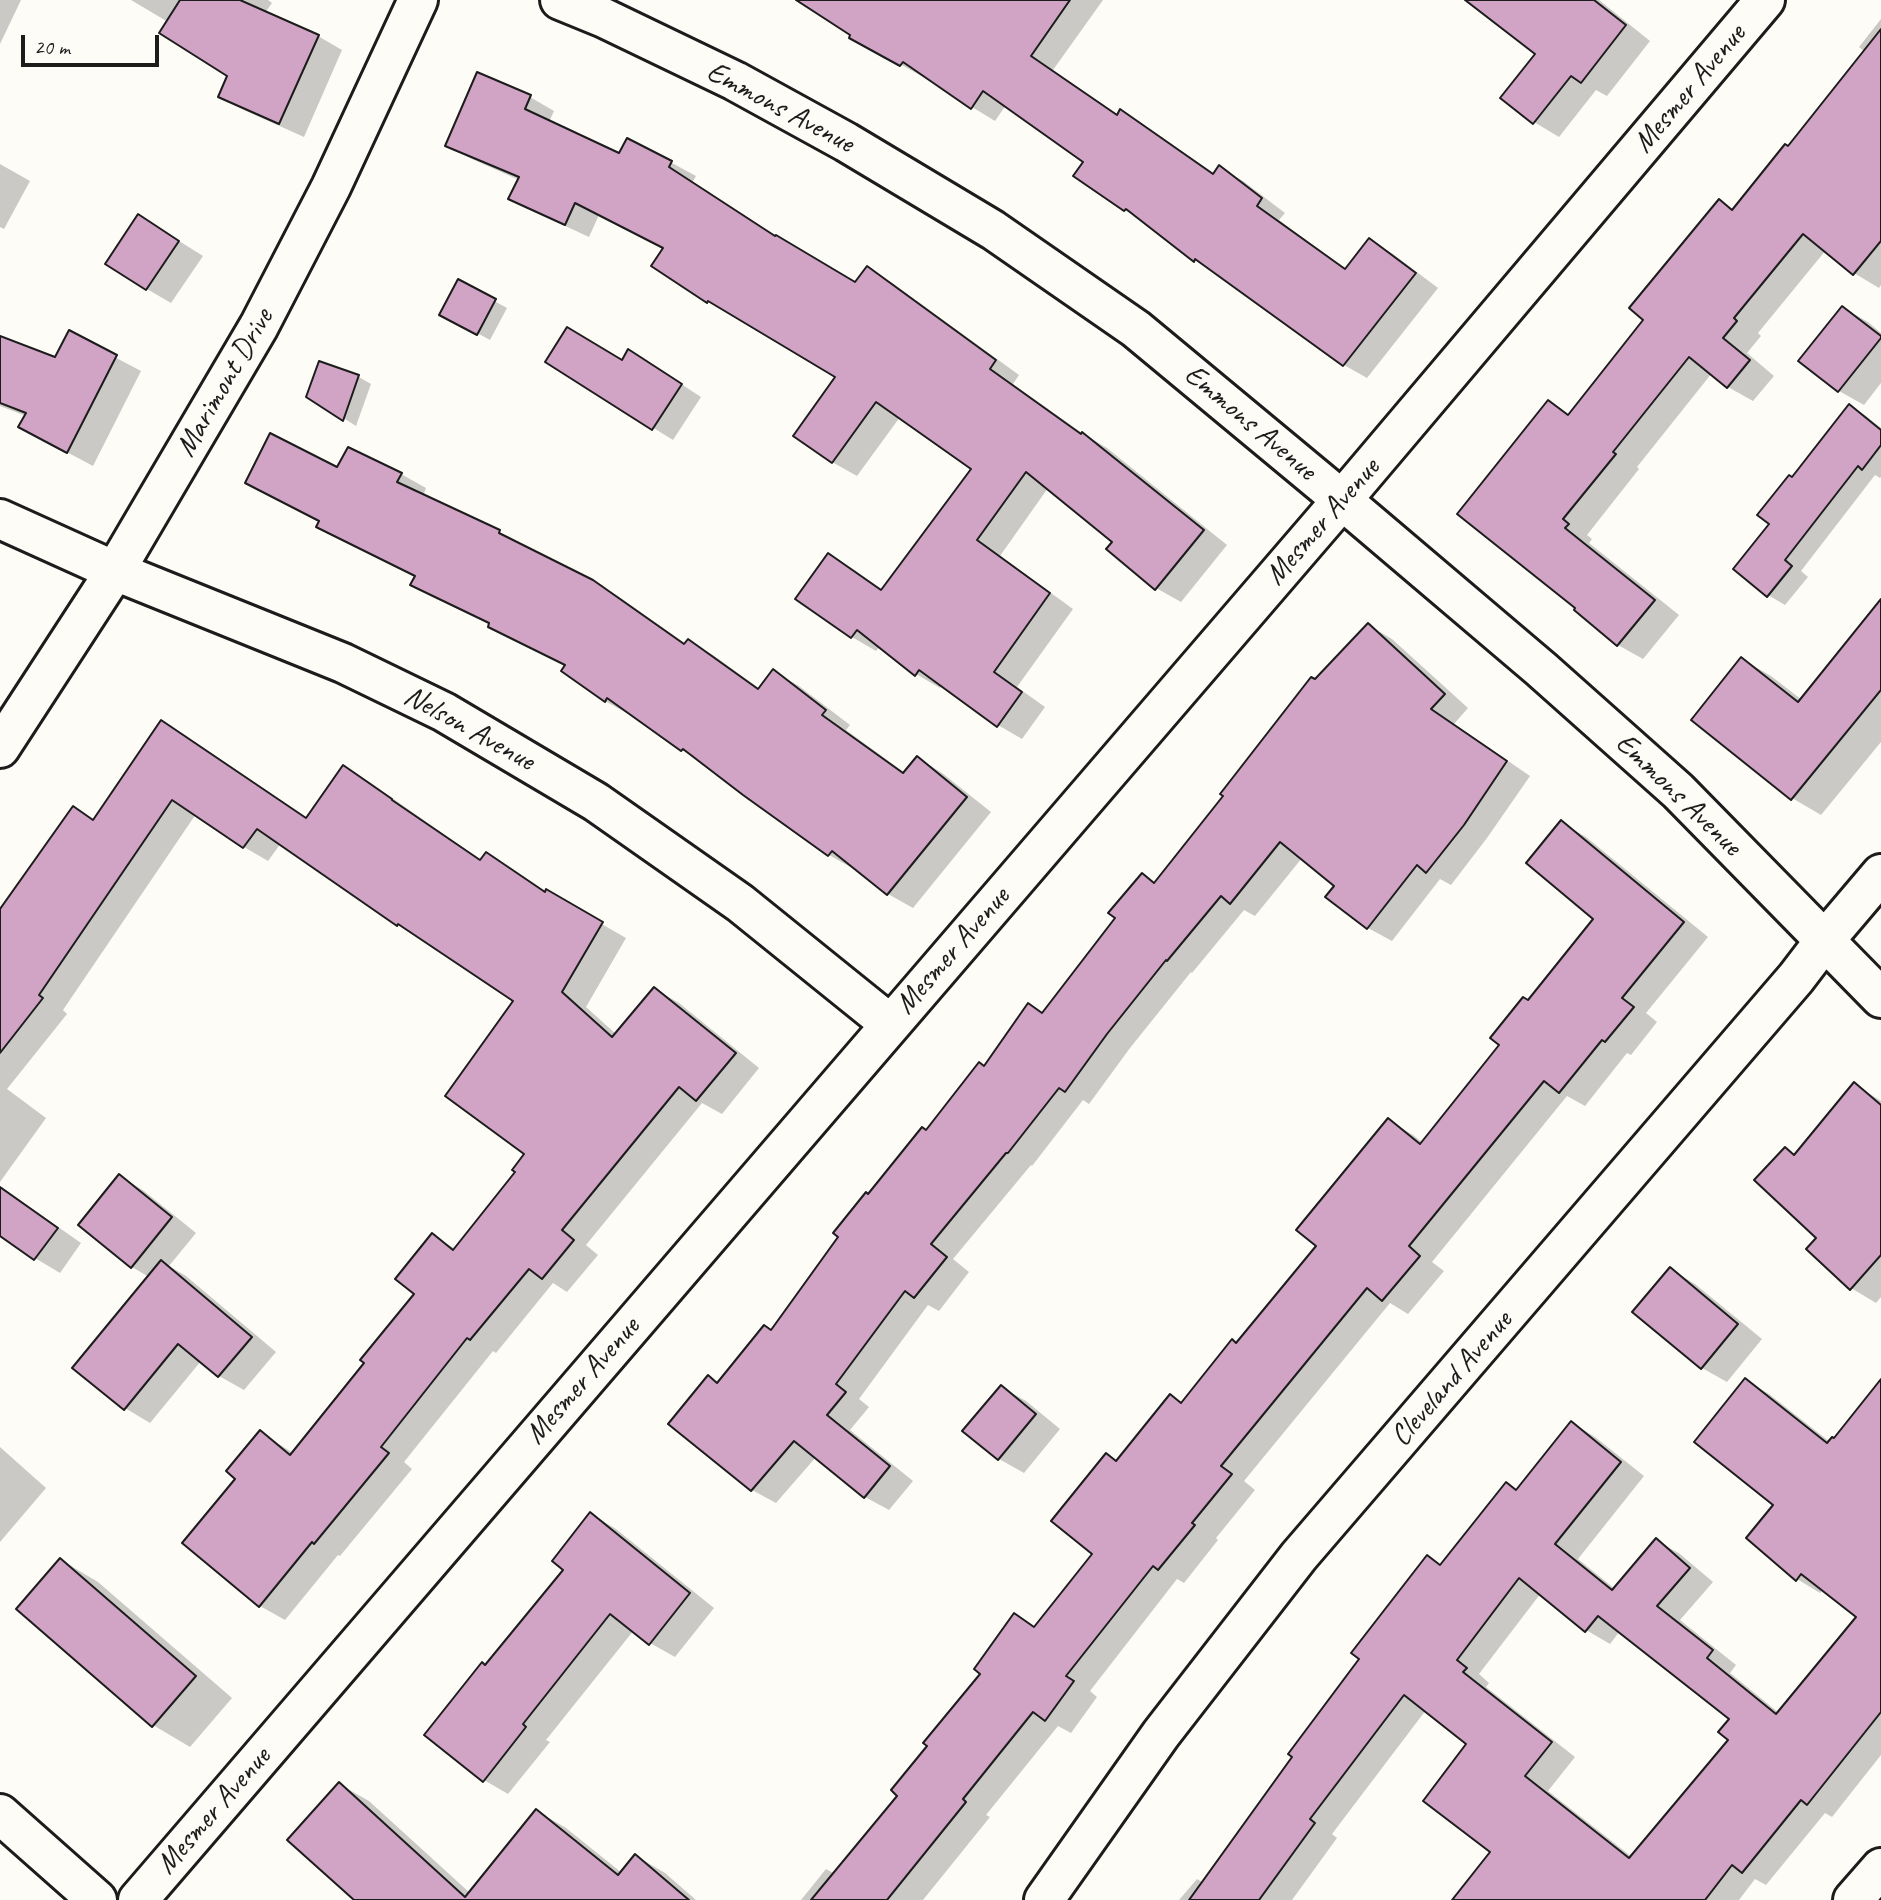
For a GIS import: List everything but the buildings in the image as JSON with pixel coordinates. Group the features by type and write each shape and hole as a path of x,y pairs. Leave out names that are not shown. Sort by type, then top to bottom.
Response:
{"street":[{"name":"Marimont Drive","path":"0,748 115,572 259,326 331,187 418,0"},
{"name":"Emmons Avenue","path":"561,0 734,81 846,142 993,230 1136,329 1541,669 1678,791 1881,998"},
{"name":"Mesmer Avenue","path":"138,1900 1342,500 1765,0"},
{"name":"Nelson Avenue","path":"0,519 115,572 343,663 456,718 596,802 740,903 890,1024"},
{"name":"Cleveland Avenue","path":"1044,1900 1161,1734 1299,1556 1787,989 1881,874"},
{"path":"0,1814 97,1900"},
{"path":"1853,1900 1881,1868"}]}
